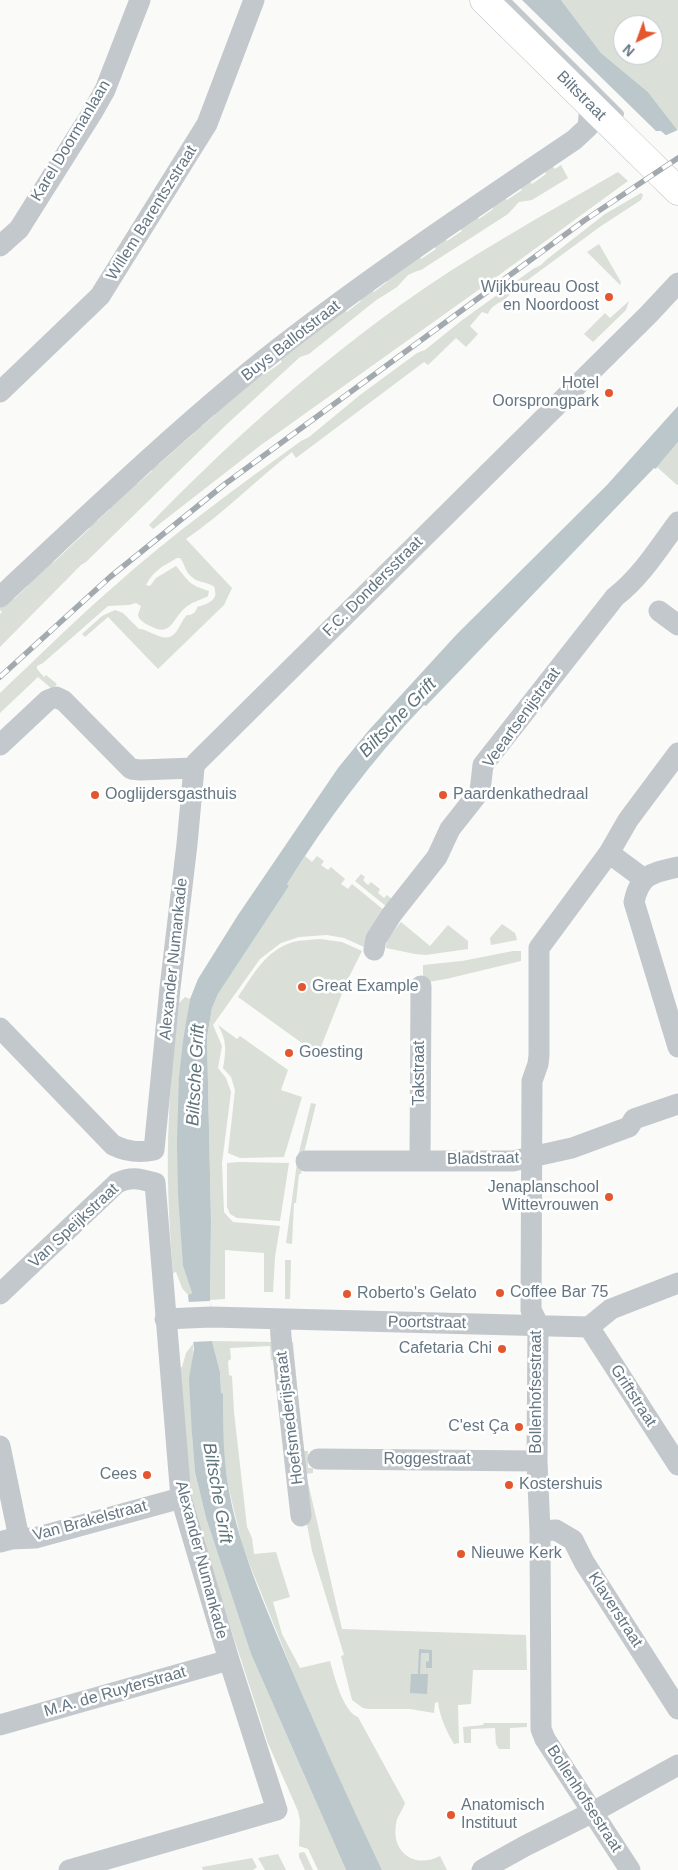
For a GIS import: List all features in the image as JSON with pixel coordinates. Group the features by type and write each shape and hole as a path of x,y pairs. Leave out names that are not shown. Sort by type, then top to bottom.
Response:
{"street":[{"name":"Karel Doormanlaan","path":"0,246 19,229 92,113 105,90 140,0"},
{"name":"Willem Barentszstraat","path":"0,392 100,296 207,124 254,0"},
{"name":"Biltstraat","path":"484,0 678,192"},
{"name":"Buys Ballotstraat","path":"0,596 203,410 266,359 385,268 574,140 588,127 590,105"},
{"name":"F.C. Dondersstraat","path":"194,768 200,758 534,429 678,283"},
{"name":"Veeartsenijstraat","path":"374,950 376,939 392,914 437,857 450,829 480,791 483,766 615,597 628,587 642,571 678,522"},
{"path":"659,611 678,625"},
{"path":"0,745 48,700 56,697 64,701 131,769 194,768"},
{"name":"Bollenhofsestraat","path":"630,1870 545,1739 541,1729 540,1531 537,1462 538,1324 531,1310 532,1080 539,1055 539,948 609,853 628,820 678,753"},
{"name":"Alexander Numankade","path":"0,1028 113,1145 126,1151 141,1152 154,1150 194,768"},
{"path":"609,853 644,879"},
{"path":"678,867 651,873 644,879 634,902 678,1047"},
{"name":"Takstraat","path":"420,1160 421,986"},
{"name":"Bladstraat","path":"306,1161 513,1161 531,1158 588,1142 629,1127 634,1119 678,1104"},
{"name":"Van Speijkstraat","path":"0,1294 118,1183 128,1178 139,1178 155,1183"},
{"name":"Alexander Numankade","path":"71,1870 277,1810 229,1660 181,1498 155,1183"},
{"path":"589,1326 611,1309 678,1283"},
{"name":"Poortstraat","path":"165,1319 211,1317 589,1326"},
{"name":"Hoefsmederijstraat","path":"280,1320 301,1516"},
{"name":"Griftstraat","path":"589,1326 678,1465"},
{"path":"0,1446 10,1540"},
{"name":"Roggestraat","path":"318,1459 537,1462"},
{"name":"Van Brakelstraat","path":"10,1540 35,1538 181,1498"},
{"name":"Klaverstraat","path":"540,1531 556,1530 573,1540 584,1562 678,1709"},
{"name":"M.A. de Ruyterstraat","path":"0,1725 229,1660"},
{"path":"482,1870 678,1765"}],"lane":[{"name":"Biltstraat","path":"505,0 626,120"}],"shaded area":[{"path":"561,0 678,0 677,130 648,92 615,65 663,65 663,15 613,15 613,63 601,53"},
{"path":"550,163 555,169 561,165 568,178 532,200 519,202 508,214 421,270 408,275 397,287 375,301 309,354 300,357 225,426 81,565 0,647 0,614 2,612 0,610 0,602 9,595 14,599 28,586 23,581 55,561 90,528 85,523 92,516 97,521 110,509 106,504 132,479 137,484 152,471 148,466 159,464 194,433 190,428 202,426 215,415 211,409 263,367 268,372 282,362 278,356 342,307 347,312 361,301 357,296 369,287 374,292 387,282 383,276 417,253 421,259 436,249 432,243 443,235 447,241 462,231 458,225 475,213 479,219 493,209 490,203 503,195 507,200 522,190 518,185 527,178 532,184 546,174 543,168"},
{"path":"618,172 628,181 261,445 153,529 149,525 208,466 269,410 333,356 399,306 507,236"},
{"path":"641,193 643,195 641,200 601,226 514,290 493,307 488,314 482,312 470,326 478,334 466,347 456,338 428,365 424,362 296,458 292,452 214,518 186,539 232,588 224,605 158,669 108,617 85,637 82,634 102,616 115,610 123,613 139,629 158,636 172,636 187,615 193,613 197,607 210,602 215,594 214,586 197,580 190,575 180,558 159,569 146,585 150,586 156,578 176,566 193,584 209,591 208,596 187,607 170,626 162,630 156,629 140,620 138,615 141,606 136,603 108,606 43,663 37,666 37,669 44,677 46,675 57,684 52,689 38,677 0,713 0,693 83,614 180,531 228,494 309,437 360,395 417,353 425,350 461,321 541,265 605,214"},
{"path":"599,244 621,282 620,285 587,252"},
{"path":"629,301 626,310 593,342 584,334 605,313 610,318"},
{"path":"678,442 678,484 677,485 657,467"},
{"path":"305,856 312,862 317,856 324,861 321,865 328,870 331,867 345,879 341,884 348,889 352,884 385,911 364,947 344,938 327,935 299,937 281,943 260,959 213,1025 222,1046 218,1068 226,1078 231,1092 222,1163 224,1212 233,1222 280,1226 275,1257 273,1292 264,1292 264,1253 225,1250 225,1299 210,1300 211,1222 207,1037 212,1008 218,994 289,886 287,884"},
{"path":"361,874 365,877 363,880 368,885 371,882 380,889 378,893 384,898 387,895 393,900 387,907 355,881"},
{"path":"401,922 430,946 448,925 468,941 468,949 426,955 386,948 387,939"},
{"path":"502,924 515,933 517,940 491,945 490,938"},
{"path":"320,939 342,942 362,951 347,981 319,1052 313,1051 238,997 261,964 275,951 293,942"},
{"path":"521,951 521,961 423,983 423,965 462,961"},
{"path":"185,997 190,999 179,1076 183,1266 192,1293 188,1295 182,1288 176,1272 173,1273 168,1176 168,1136 173,1060 179,1003"},
{"path":"218,1025 237,1039 240,1036 288,1070 281,1090 302,1097 284,1157 240,1158 228,1153 235,1090 231,1077 223,1068 225,1046"},
{"path":"311,1103 316,1104 303,1157 298,1156"},
{"path":"227,1163 289,1163 280,1221 237,1218 230,1214 227,1207"},
{"path":"297,1163 302,1163 296,1203 294,1203 292,1244 286,1243"},
{"path":"285,1260 291,1260 290,1299 285,1299"},
{"path":"212,1341 275,1342 275,1360 271,1360 270,1346 230,1348 231,1359 228,1361 229,1375 232,1376 234,1412 247,1527 252,1538 254,1554 276,1552 290,1597 273,1602 282,1634 300,1668 330,1661 344,1701 353,1714 358,1717 405,1803 396,1824 395,1834 401,1850 407,1856 422,1861 440,1856 447,1870 382,1870 309,1712 243,1548 224,1460 220,1372"},
{"path":"293,1342 303,1451 308,1451 308,1468 313,1468 313,1473 306,1474 342,1629 526,1635 527,1670 473,1670 471,1704 458,1705 459,1743 454,1744 448,1734 438,1702 435,1703 434,1713 410,1709 369,1709 363,1708 352,1700 341,1656 344,1655 312,1551 307,1524 287,1343"},
{"path":"193,1344 192,1435 195,1472 206,1518 251,1654 346,1870 318,1870 308,1849 299,1846 300,1820 298,1811 267,1741 203,1543 190,1494 177,1367 182,1367 186,1353"},
{"path":"484,1723 527,1723 527,1727 510,1728 510,1749 499,1749 496,1744 495,1728 471,1729 471,1743 464,1743 463,1727 483,1725"},
{"path":"304,1852 313,1870 305,1870 299,1857 299,1853"},
{"path":"278,1854 286,1870 265,1870 258,1858"},
{"path":"252,1858 257,1867 253,1870 203,1870 202,1867"}],"water":[{"path":"522,0 561,0 601,53 613,65 615,65 648,92 678,131 678,146 661,131 656,131"},
{"name":"Biltsche Grift","path":"678,406 678,442 656,469 654,468 426,706 424,705 386,747 351,791 302,860 287,884 289,886 218,994 212,1008 207,1037 211,1222 210,1300 212,1341 220,1372 221,1393 223,1394 226,1474 237,1526 264,1604 342,1785 382,1870 346,1870 251,1654 206,1518 195,1472 189,1379 194,1349 188,1295 192,1293 183,1266 177,1143 179,1076 190,999 198,979 238,915 338,768 369,730 457,634 607,485"},
{"path":"419,1649 432,1650 432,1668 426,1668 426,1662 429,1661 429,1653 421,1653 420,1674 428,1674 427,1694 410,1693 411,1674 418,1674"}],"pier":[{"path":"678,130 678,149 664,136"},
{"path":"210,1301 213,1341 191,1342 188,1302"}],"railway":[{"path":"0,677 110,577 225,484 585,220 678,158"}],"place":[{"name":"Wijkbureau Oost en Noordoost","path":"609,297"},
{"name":"Hotel Oorsprongpark","path":"609,393"},
{"name":"Ooglijdersgasthuis","path":"95,795"},
{"name":"Paardenkathedraal","path":"443,795"},
{"name":"Great Example","path":"302,987"},
{"name":"Goesting","path":"289,1053"},
{"name":"Jenaplanschool Wittevrouwen","path":"609,1197"},
{"name":"Coffee Bar 75","path":"500,1293"},
{"name":"Roberto's Gelato","path":"347,1294"},
{"name":"Cafetaria Chi","path":"502,1349"},
{"name":"C'est Ça","path":"519,1427"},
{"name":"Cees","path":"147,1475"},
{"name":"Kostershuis","path":"509,1485"},
{"name":"Nieuwe Kerk","path":"461,1554"},
{"name":"Anatomisch Instituut","path":"451,1815"}]}
